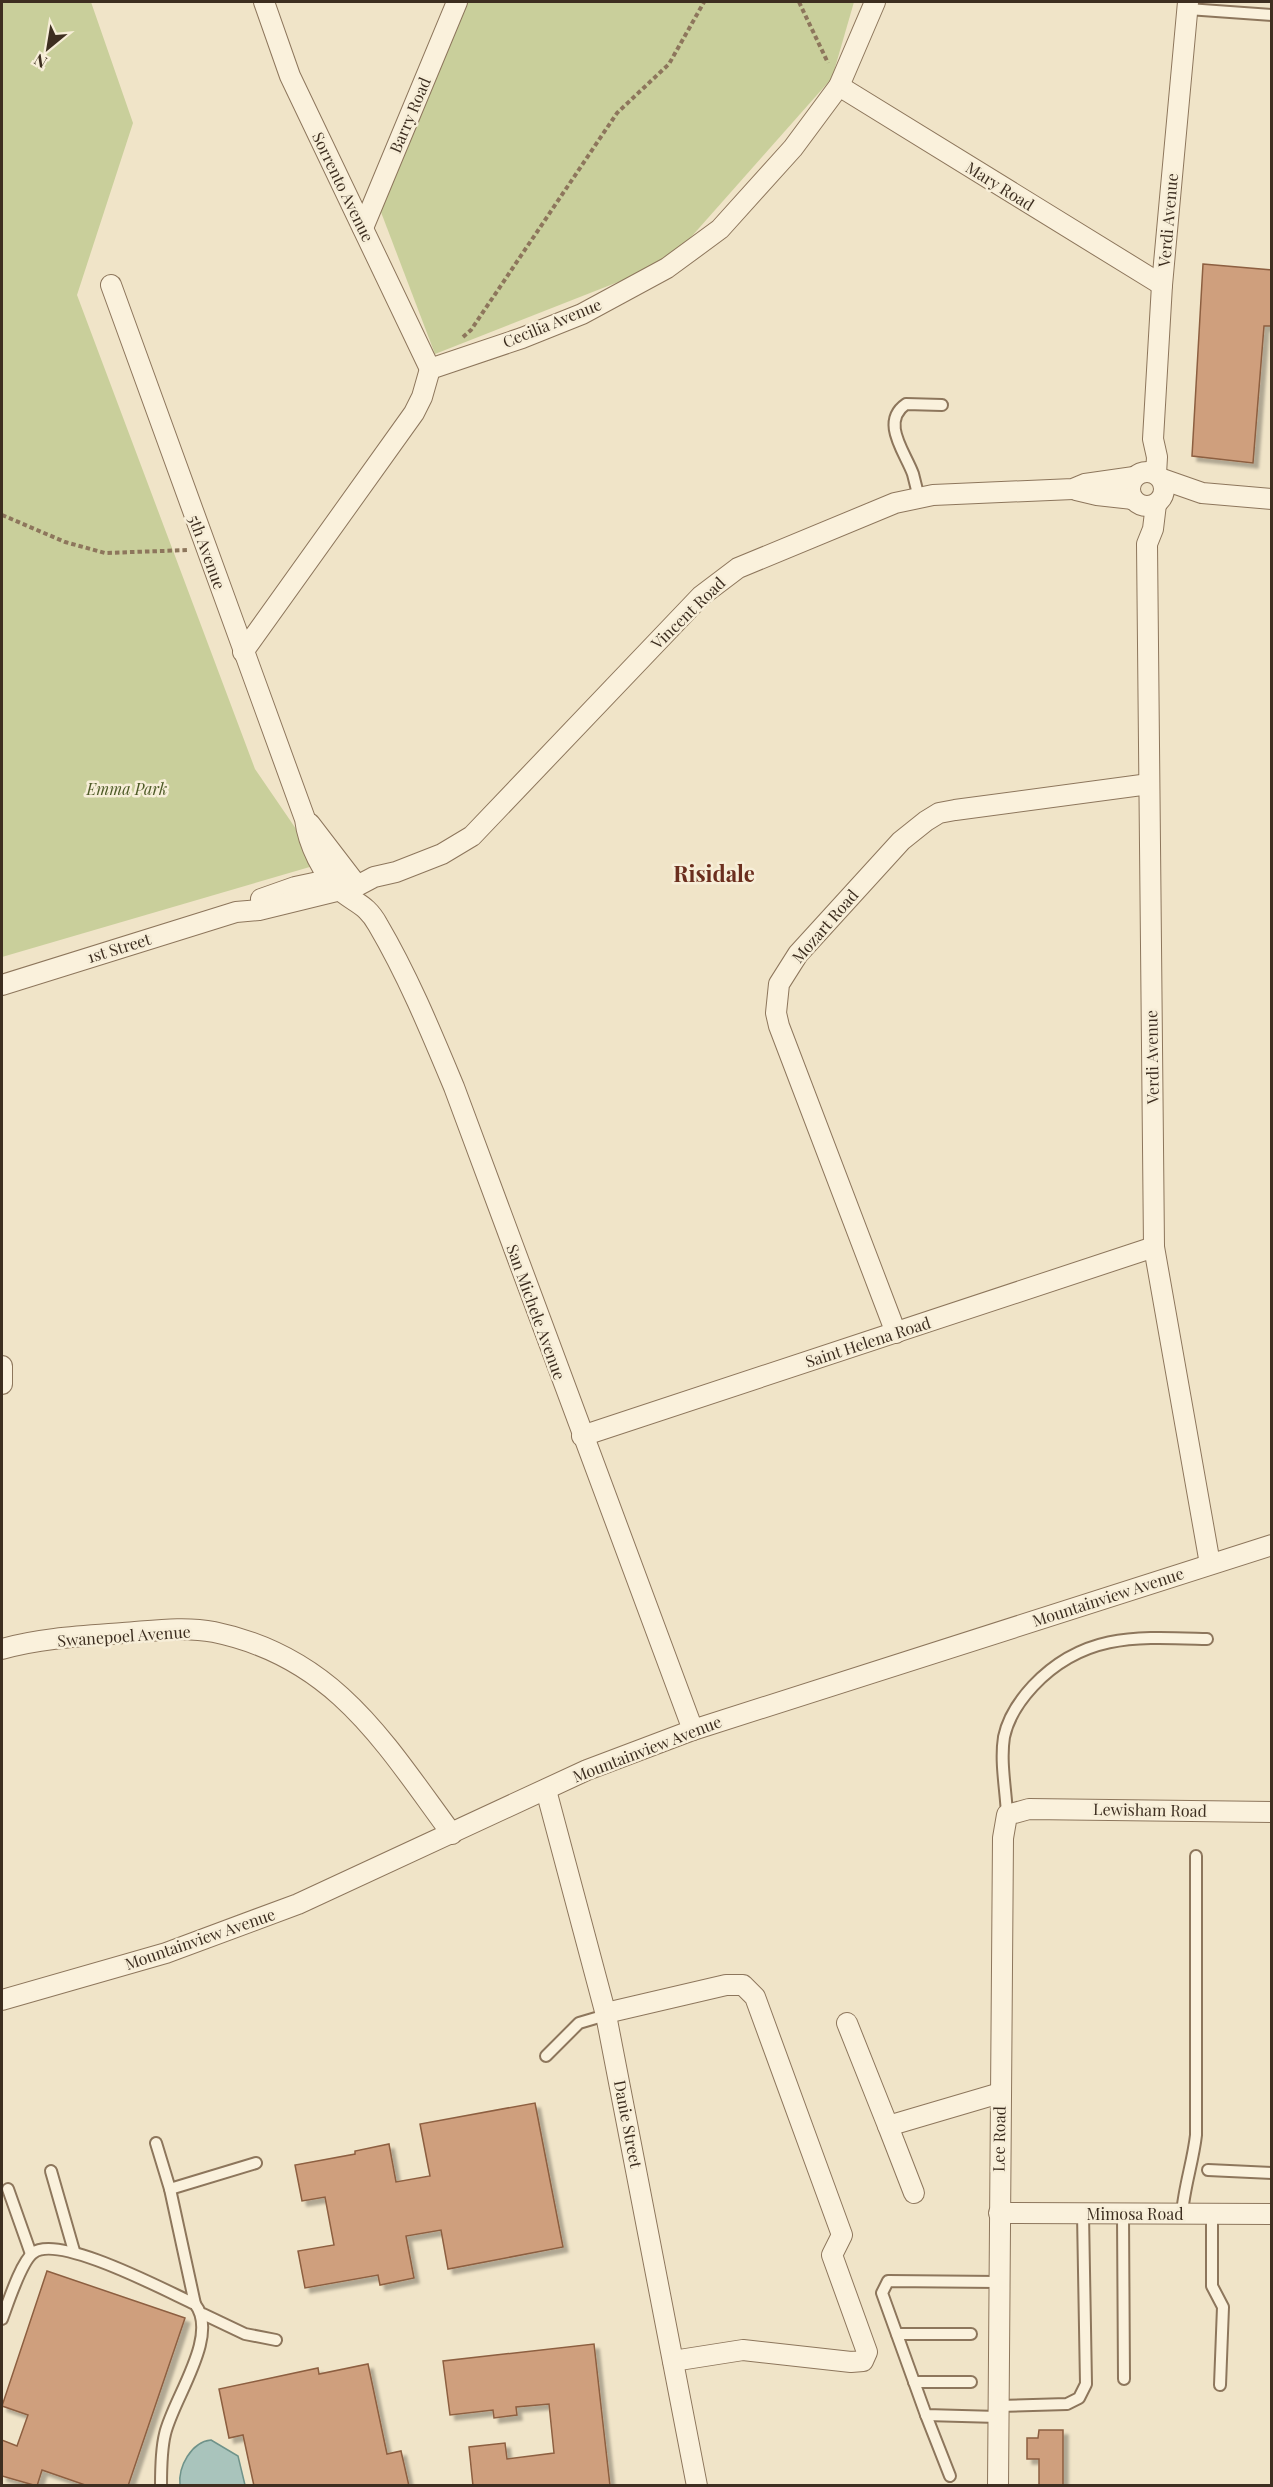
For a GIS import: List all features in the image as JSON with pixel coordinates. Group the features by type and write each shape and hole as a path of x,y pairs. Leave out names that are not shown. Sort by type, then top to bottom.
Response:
{"street":[{"name":"Sorrento Avenue","path":"264,2 290,76 430,369"},
{"name":"Barry Road","path":"363,228 457,2"},
{"name":"Cecilia Avenue","path":"430,369 522,338 582,314 667,268 720,229 793,148 838,86 875,2"},
{"name":"Verdi Avenue","path":"1148,475 1145,453 1153,439 1162,285 1188,5"},
{"name":"Mary Road","path":"838,86 1162,285"},
{"name":"5th Avenue","path":"111,285 305,819"},
{"path":"243,652 414,413 422,397 430,369"},
{"path":"1148,475 1165,494 1147,502 1130,492 1148,475"},
{"name":"Vincent Road","path":"1073,489 1085,484 1148,475 1202,493 1272,499"},
{"name":"Vincent Road","path":"353,885 423,863 472,836 701,596 738,568 872,512 919,498 1073,489 1147,502 1181,500 1202,493"},
{"name":"Verdi Avenue","path":"1147,502 1153,529 1147,544 1154,1247 1210,1564"},
{"name":"Mozart Road","path":"896,1333 779,1026 776,1013 779,984 798,954 876,867 926,821 939,813 1149,784"},
{"name":"San Michele Avenue","path":"305,819 377,922 445,1066 693,1730"},
{"name":"1st Street","path":"2,985 236,912 259,910 353,885"},
{"name":"Saint Helena Road","path":"582,1436 1154,1247"},
{"path":"2,1366 2,1384"},
{"name":"Mountainview Avenue","path":"2,2000 166,1953 298,1904 605,1762 693,1730 1272,1545"},
{"name":"Swanepoel Avenue","path":"2,1649 75,1637 177,1629 212,1632 256,1644 304,1667 345,1698 381,1738 452,1834"},
{"name":"Danie Street","path":"546,1790 606,2014 697,2486"},
{"name":"Lewisham Road","path":"1007,1815 1029,1809 1272,1812"},
{"name":"Lee Road","path":"998,2486 1003,1838 1007,1815"},
{"path":"606,2014 726,1985 743,1985 755,1997 842,2235 832,2255 867,2352 863,2361 851,2362 742,2350 673,2361"},
{"path":"847,2023 914,2193"},
{"path":"888,2126 1000,2093"},
{"name":"Mimosa Road","path":"999,2213 1272,2214"},
{"name":"Danie Street","path":"685,2486 692,2462"}],"lane":[{"path":"1188,5 1272,15"},
{"path":"919,498 913,474 897,441 894,430 896,414 906,404 942,405"},
{"path":"1007,1815 1004,1756 1007,1725 1027,1693 1047,1671 1065,1658 1118,1639 1207,1639"},
{"path":"1182,2214 1185,2182 1194,2155 1196,2135 1196,1856"},
{"path":"546,2056 579,2023 606,2014"},
{"path":"156,2143 170,2188 195,2304 203,2314 245,2334 276,2340"},
{"path":"170,2188 256,2163"},
{"path":"1208,2170 1272,2173"},
{"path":"51,2171 74,2251"},
{"path":"8,2189 31,2254"},
{"path":"926,2415 1067,2404 1079,2398 1086,2384 1083,2214"},
{"path":"1123,2214 1124,2379"},
{"path":"1212,2214 1212,2286 1223,2307 1220,2385"},
{"path":"2,2319 31,2254 43,2247 74,2251 195,2304"},
{"path":"950,2476 882,2293 888,2281 998,2282"},
{"path":"161,2486 165,2434 196,2355 203,2330 203,2314"},
{"path":"897,2334 971,2334"},
{"path":"914,2382 971,2382"}],"path":[{"path":"462,338 471,330 616,113 669,64 704,2"},
{"path":"799,2 838,86"},
{"path":"2,515 65,542 105,553 206,550"}],"green space":[{"name":"Emma Park","path":"2,2 91,2 133,123 77,295 255,769 320,864 2,957"},
{"path":"452,2 854,2 832,78 669,262 435,354 376,199"}],"water":[{"path":"211,2440 238,2456 245,2485 180,2485 181,2471 187,2456 197,2445"}],"building":[{"path":"1203,264 1272,270 1272,326 1264,326 1253,463 1192,456"},
{"path":"535,2103 563,2247 448,2269 441,2230 406,2236 414,2278 380,2285 378,2275 305,2288 298,2251 334,2245 325,2197 302,2201 295,2165 355,2154 355,2151 389,2144 396,2182 430,2176 420,2124"},
{"path":"47,2271 185,2318 128,2486 88,2486 42,2470 37,2486 2,2476 2,2440 17,2446 28,2415 2,2406"},
{"path":"594,2344 610,2486 473,2486 469,2447 505,2443 507,2459 554,2453 549,2404 516,2407 517,2415 494,2418 493,2410 450,2415 443,2361"},
{"path":"368,2364 387,2454 401,2451 409,2486 254,2486 243,2435 229,2438 219,2389 318,2368 319,2374"},
{"path":"1039,2430 1063,2430 1063,2486 1039,2486 1039,2459 1027,2459 1027,2438 1038,2438"}],"district":[{"name":"Risidale","path":"714,874"}]}
